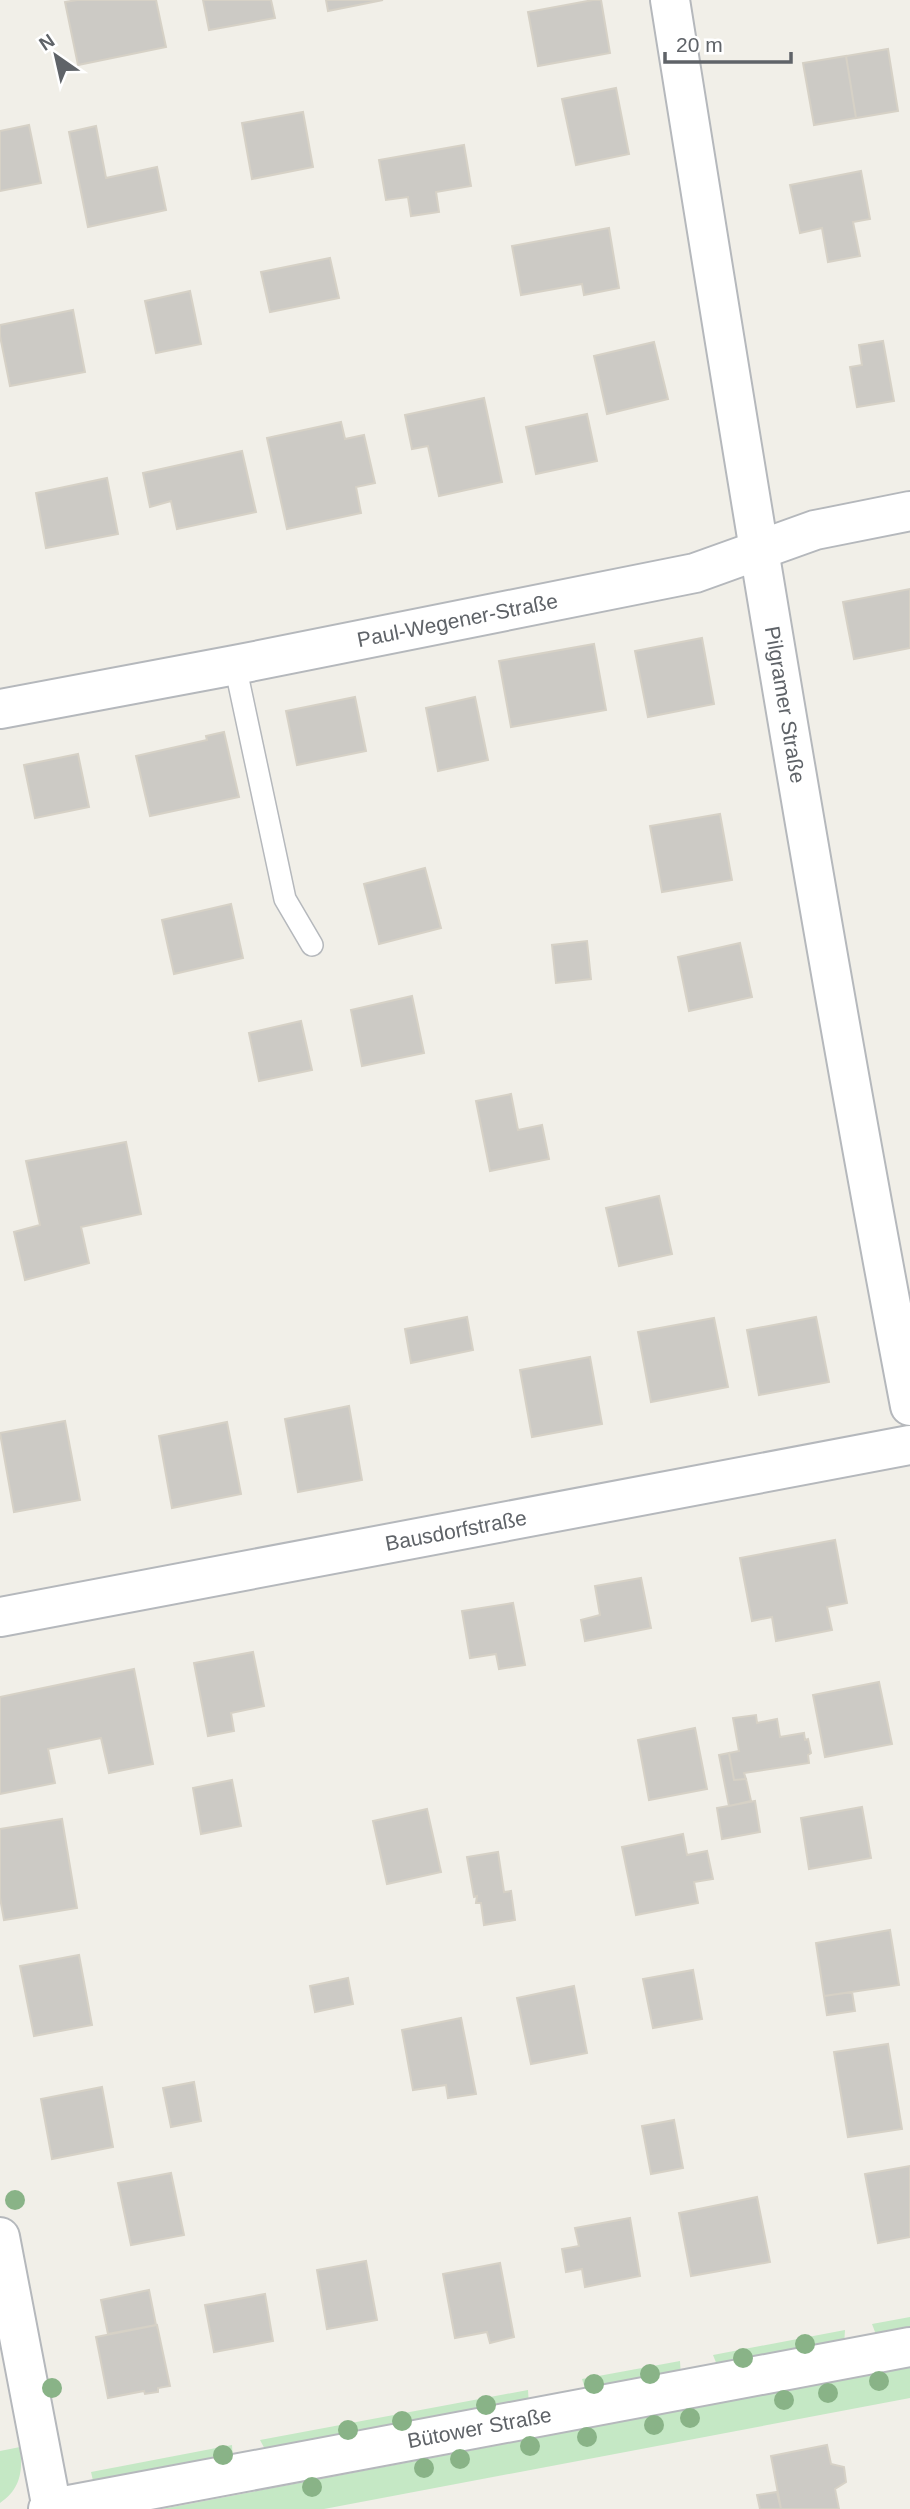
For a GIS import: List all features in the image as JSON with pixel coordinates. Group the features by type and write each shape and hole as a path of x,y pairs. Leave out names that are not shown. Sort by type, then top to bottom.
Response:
{"street":[{"name":"Pilgramer Straße","path":"670,0 758,552 864,1166 910,1406"},
{"name":"Paul-Wegener-Straße","path":"0,709 695,573 815,530 910,511"},
{"name":"Bausdorfstraße","path":"0,1618 910,1445"},
{"path":"0,2237 51,2509"},
{"name":"Bütower Straße","path":"51,2509 910,2347"}],"lane":[{"path":"235,665 285,899 312,945"}],"green space":[{"path":"910,2317 910,2334 878,2340 872,2324"},
{"path":"845,2330 844,2346 719,2370 713,2355"},
{"path":"680,2361 681,2377 587,2395 582,2379"},
{"path":"910,2367 910,2398 324,2509 162,2509"},
{"path":"528,2390 529,2406 268,2455 260,2440"},
{"path":"232,2445 233,2461 94,2485 91,2472"},
{"path":"20,2447 19,2478 12,2492 0,2503 0,2451"}],"building":[{"path":"156,0 166,47 78,65 65,2"},
{"path":"203,0 271,0 275,18 209,30"},
{"path":"326,0 383,0 328,11"},
{"path":"601,0 610,53 538,66 528,12"},
{"path":"888,49 898,111 856,118 846,56"},
{"path":"846,56 856,118 814,125 803,63"},
{"path":"616,88 629,154 576,165 562,99"},
{"path":"303,112 313,167 252,179 242,123"},
{"path":"29,125 41,183 0,191 0,131"},
{"path":"96,126 106,178 157,167 166,210 88,227 69,132"},
{"path":"464,145 471,186 436,192 439,212 411,216 408,197 386,200 379,160"},
{"path":"861,171 870,219 853,222 860,256 828,262 822,228 800,233 790,185"},
{"path":"609,228 619,288 584,295 582,284 521,295 512,246"},
{"path":"330,258 339,298 270,312 261,272"},
{"path":"190,291 201,344 156,353 145,301"},
{"path":"73,310 85,372 10,386 0,325"},
{"path":"883,341 894,401 857,407 850,367 862,365 859,345"},
{"path":"654,342 668,399 607,414 594,356"},
{"path":"484,398 502,482 439,496 428,446 412,449 405,415"},
{"path":"587,414 597,461 536,474 526,427"},
{"path":"341,422 345,439 364,435 375,483 356,487 361,513 287,529 267,438"},
{"path":"242,451 256,512 177,529 171,501 150,507 143,473"},
{"path":"107,478 118,534 46,548 36,493"},
{"path":"910,589 910,648 854,659 843,602"},
{"path":"702,638 714,704 648,717 635,651"},
{"path":"594,644 606,710 511,727 499,661"},
{"path":"355,697 366,751 297,765 286,711"},
{"path":"475,697 488,760 438,771 426,708"},
{"path":"224,732 239,797 150,816 136,756 207,740 206,736"},
{"path":"78,754 89,807 35,818 24,765"},
{"path":"720,814 732,880 662,892 650,826"},
{"path":"425,868 441,928 379,944 364,884"},
{"path":"231,904 243,958 174,974 162,920"},
{"path":"587,941 591,979 556,983 552,945"},
{"path":"740,943 752,997 689,1011 678,957"},
{"path":"412,996 424,1053 362,1066 351,1010"},
{"path":"301,1021 312,1070 259,1081 249,1033"},
{"path":"511,1094 518,1130 542,1125 549,1159 490,1171 476,1101"},
{"path":"126,1142 141,1214 81,1227 89,1263 25,1280 14,1232 40,1225 26,1161"},
{"path":"659,1196 672,1254 619,1266 606,1208"},
{"path":"467,1317 473,1350 411,1363 405,1329"},
{"path":"816,1317 829,1382 759,1395 747,1330"},
{"path":"714,1318 728,1387 651,1402 638,1332"},
{"path":"590,1357 602,1424 532,1437 520,1370"},
{"path":"349,1406 362,1480 298,1492 285,1419"},
{"path":"65,1421 80,1500 14,1512 0,1433"},
{"path":"227,1422 241,1494 172,1508 159,1436"},
{"path":"835,1540 847,1603 827,1607 832,1630 776,1641 772,1617 752,1621 740,1558"},
{"path":"641,1578 651,1628 585,1641 581,1620 600,1615 595,1586"},
{"path":"513,1603 525,1665 499,1669 496,1654 470,1658 462,1611"},
{"path":"253,1652 264,1706 231,1713 234,1731 208,1736 194,1663"},
{"path":"134,1669 153,1764 109,1773 101,1738 48,1749 55,1783 0,1794 0,1697"},
{"path":"879,1682 892,1744 825,1757 813,1695"},
{"path":"756,1715 757,1723 777,1719 780,1737 804,1733 811,1753 808,1755 809,1763 744,1773 746,1779 734,1780 729,1753 739,1751 733,1718"},
{"path":"695,1728 707,1789 649,1800 638,1740"},
{"path":"729,1753 734,1780 746,1779 751,1801 729,1806 719,1755"},
{"path":"232,1780 241,1826 201,1834 193,1788"},
{"path":"755,1801 760,1832 722,1839 717,1808"},
{"path":"862,1807 871,1858 809,1869 801,1818"},
{"path":"427,1809 441,1872 387,1884 373,1821"},
{"path":"62,1819 77,1908 4,1920 0,1898 0,1829"},
{"path":"683,1834 687,1855 707,1851 713,1879 694,1882 698,1903 636,1915 622,1847"},
{"path":"498,1852 504,1892 511,1891 515,1920 484,1925 481,1903 476,1903 477,1896 474,1897 467,1857"},
{"path":"890,1930 899,1985 824,1996 816,1943"},
{"path":"79,1955 92,2025 34,2036 20,1966"},
{"path":"693,1970 702,2019 653,2028 643,1979"},
{"path":"348,1978 353,2004 315,2012 310,1986"},
{"path":"574,1986 587,2053 531,2064 517,1998"},
{"path":"852,1992 855,2011 827,2015 824,1996"},
{"path":"461,2018 476,2094 448,2098 446,2085 413,2090 402,2030"},
{"path":"888,2044 902,2129 848,2137 834,2052"},
{"path":"194,2082 201,2121 171,2127 163,2088"},
{"path":"102,2087 113,2147 52,2159 41,2099"},
{"path":"674,2120 683,2168 651,2174 642,2126"},
{"path":"910,2166 910,2237 878,2243 865,2174"},
{"path":"171,2173 184,2235 131,2245 118,2183"},
{"path":"757,2197 770,2262 691,2276 679,2213"},
{"path":"630,2218 640,2276 585,2287 582,2269 566,2272 562,2249 579,2246 575,2228"},
{"path":"366,2261 377,2320 327,2329 317,2270"},
{"path":"500,2263 514,2337 490,2343 487,2332 455,2338 443,2274"},
{"path":"149,2290 156,2325 108,2334 101,2300"},
{"path":"265,2294 273,2341 214,2352 205,2305"},
{"path":"157,2325 170,2386 158,2388 158,2392 145,2394 144,2391 108,2398 96,2337"},
{"path":"827,2445 831,2464 844,2467 846,2482 835,2489 839,2509 781,2509 771,2456"},
{"path":"777,2492 781,2509 760,2509 757,2495"}]}
